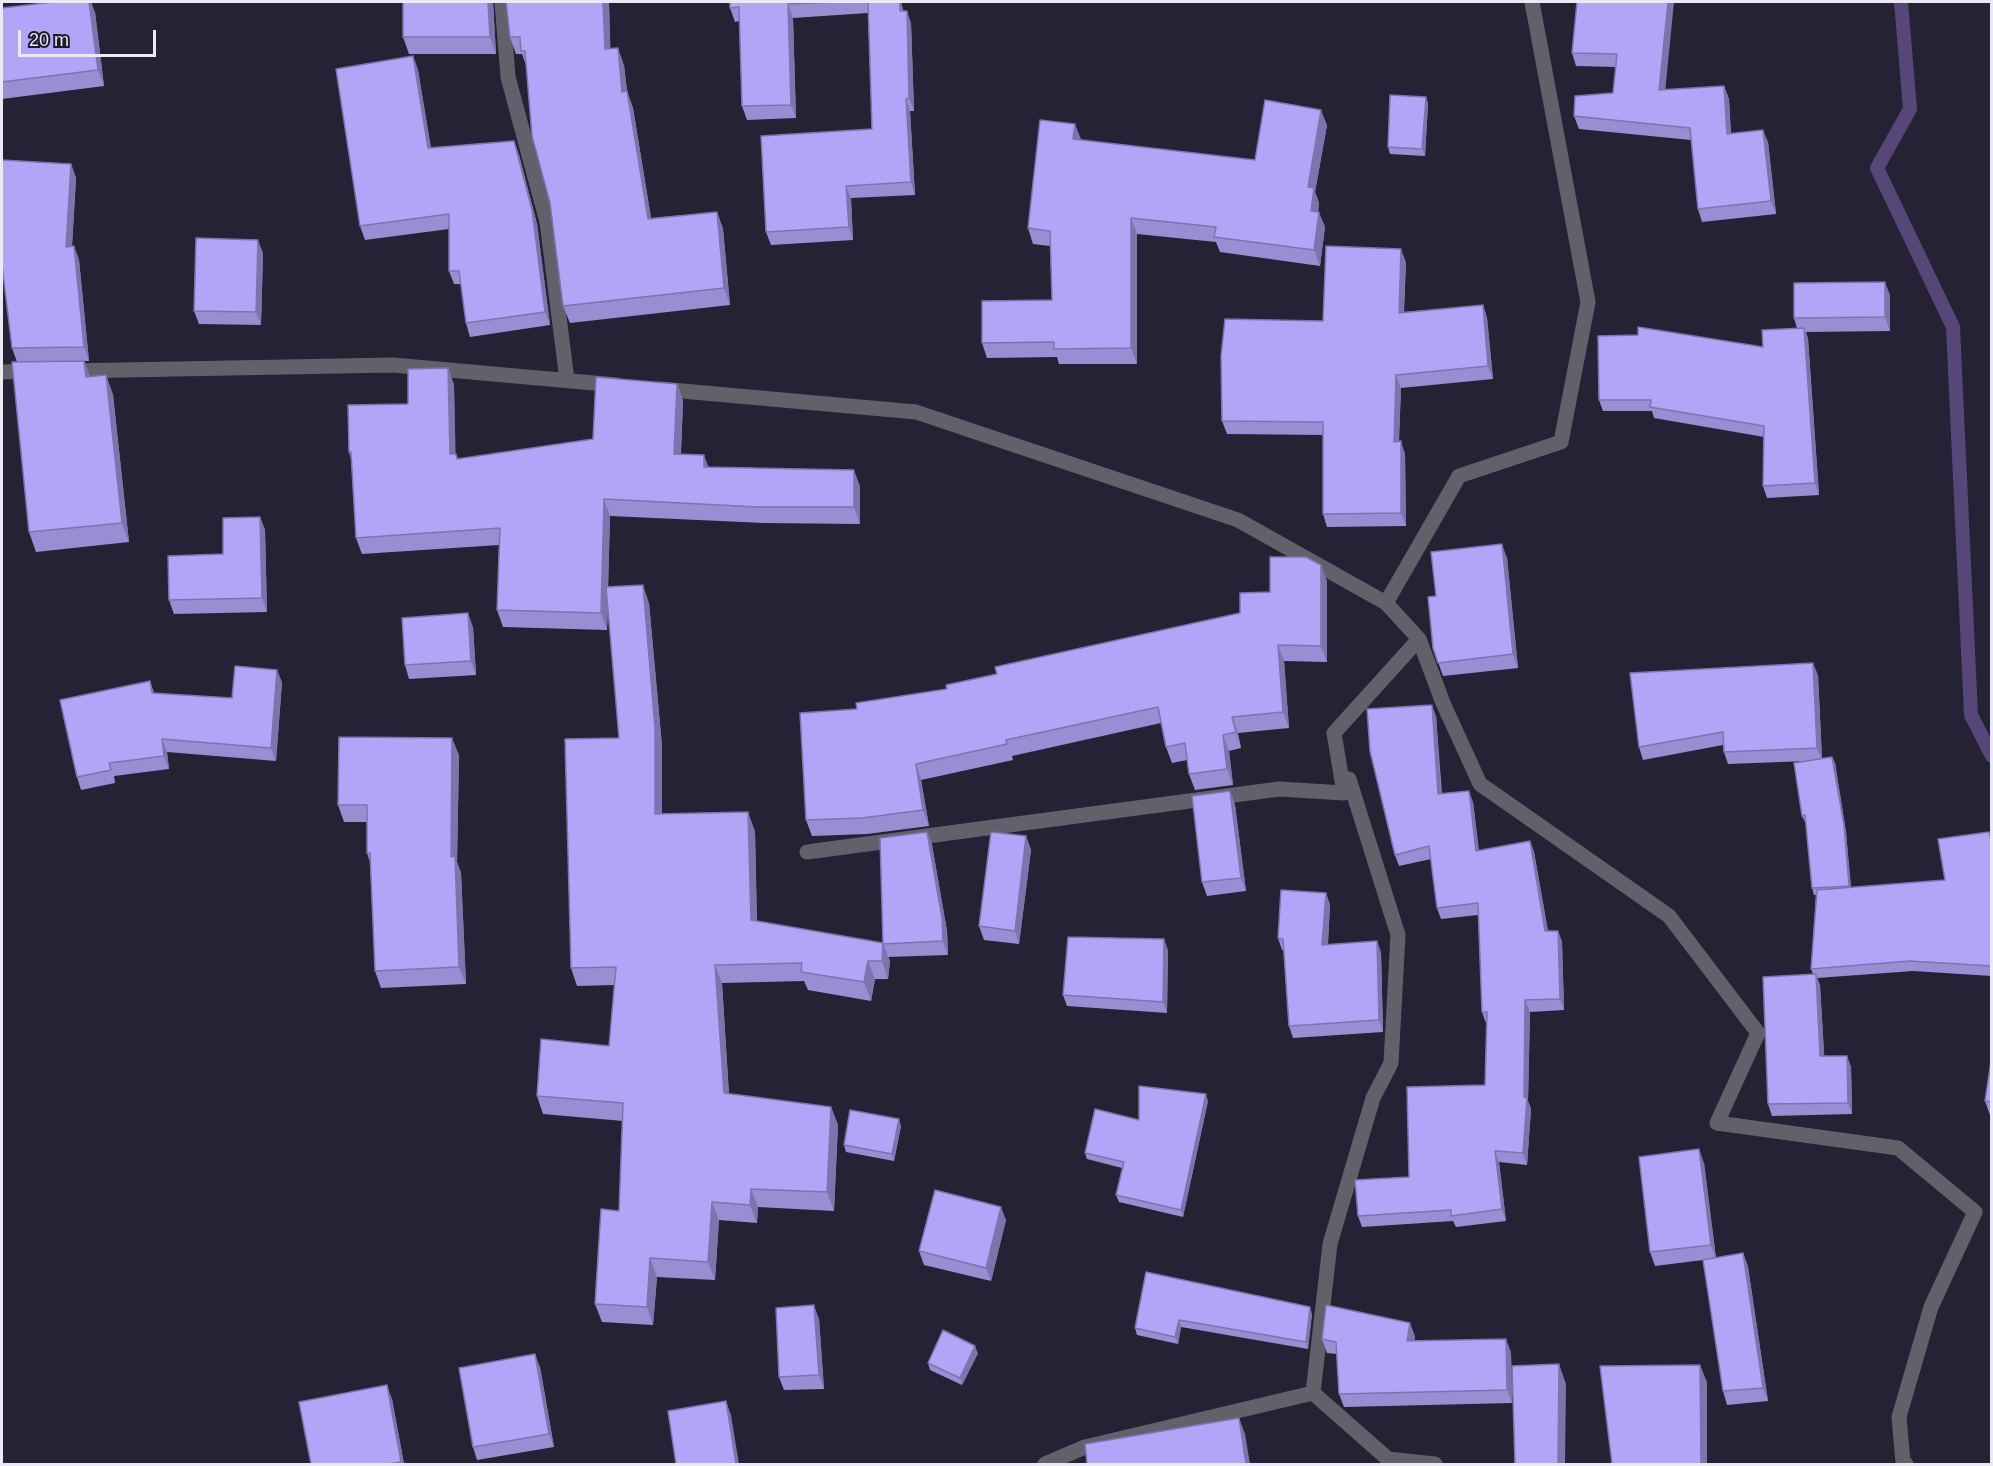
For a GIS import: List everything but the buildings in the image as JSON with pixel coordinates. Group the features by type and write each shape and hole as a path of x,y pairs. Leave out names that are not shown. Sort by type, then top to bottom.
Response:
{"street":[{"path":"502,2 508,77 547,222 567,380"},
{"path":"1386,603 1459,476 1561,442 1588,302 1532,2"},
{"path":"2,372 393,365 916,412 1238,520 1386,603 1419,639 1443,703 1480,784 1669,916 1758,1033 1717,1124 1898,1148 1975,1212 1931,1307 1899,1417 1903,1462 1906,1464"},
{"path":"1334,733 1419,639"},
{"path":"807,852 1279,789 1344,793 1334,733"},
{"path":"1313,1393 1330,1244 1373,1098 1391,1063 1398,935 1334,733"},
{"path":"1046,1464 1085,1447 1313,1393"},
{"path":"1313,1393 1388,1459 1435,1464"}],"waterway":[{"path":"1901,2 1910,109 1877,168 1953,327 1971,715 1992,756"}]}
